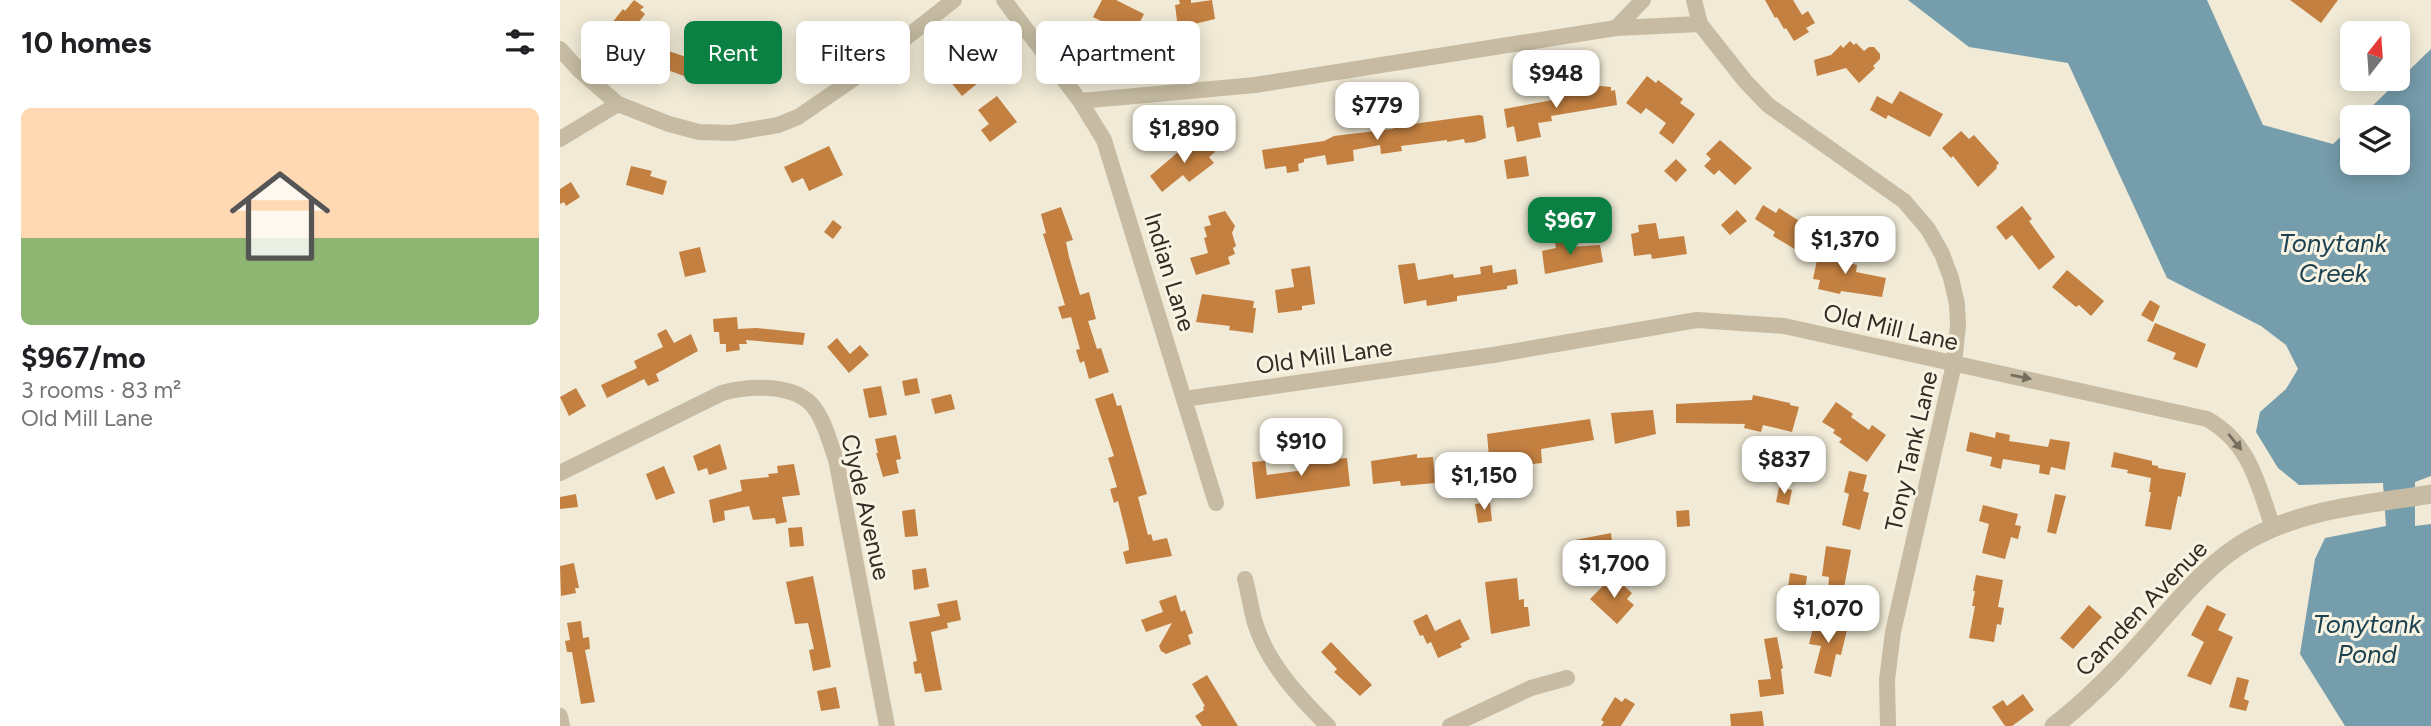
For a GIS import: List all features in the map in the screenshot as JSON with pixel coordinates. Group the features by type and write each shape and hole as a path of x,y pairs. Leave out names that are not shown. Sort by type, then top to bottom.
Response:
{"street":[{"path":"560,48 579,70 618,104 669,124 699,132 733,133 778,125 818,105 954,0"},
{"name":"Indian Lane","path":"1004,0 1080,101 1104,140 1216,503"},
{"path":"1616,28 1643,0"},
{"name":"Tony Tank Lane","path":"1694,0 1700,24 1745,81 1768,105 1904,201 1928,229 1951,278 1957,304 1958,325 1954,364 1893,632 1886,690 1888,726"},
{"path":"1080,101 1255,85 1616,28 1700,24"},
{"path":"560,139 618,104"},
{"name":"Old Mill Lane","path":"1184,399 1493,355 1698,320 1784,326 2207,419 2238,443 2255,475 2273,528"},
{"name":"Clyde Avenue","path":"560,473 710,397 734,390 767,388 783,391 810,403 824,426 836,459 887,726"},
{"name":"Camden Avenue","path":"2054,726 2092,694 2194,582 2231,551 2273,528 2308,517 2371,503 2425,495"},
{"path":"1245,579 1256,624 1272,660 1287,682 1328,726"},
{"path":"1450,726 1531,688 1567,678"},
{"path":"560,716 562,726"}],"water":[{"name":"Tonytank Creek","path":"1908,0 2207,0 2263,125 2333,144 2340,137 2340,175 2410,175 2410,105 2373,105 2388,91 2410,91 2410,69 2431,49 2431,476 2415,482 2415,526 2431,524 2431,726 2345,726 2300,654 2315,559 2325,538 2386,526 2383,483 2299,485 2278,468 2256,432 2260,412 2286,389 2298,369 2286,345 2261,326 2167,278 2068,63 1969,47"}],"building":[{"path":"634,0 644,7 640,10 645,14 640,21 614,21 623,9 625,11"},
{"path":"1102,0 1116,0 1144,14 1140,21 1101,21 1093,17"},
{"path":"1179,0 1191,0 1191,3 1212,0 1215,19 1200,23 1177,21 1175,5 1180,4"},
{"path":"1765,0 1793,0 1802,15 1808,11 1815,23 1806,28 1809,32 1794,41 1777,17 1775,18"},
{"path":"2290,0 2338,0 2321,23"},
{"path":"1850,41 1864,51 1874,47 1880,54 1880,59 1873,66 1875,68 1859,83 1846,68 1817,76 1814,60 1831,55 1841,45 1843,48"},
{"path":"670,51 684,56 684,76 670,71"},
{"path":"1647,76 1656,83 1658,80 1683,99 1680,103 1695,114 1673,144 1659,133 1666,123 1646,108 1641,114 1626,103"},
{"path":"952,84 977,84 962,96"},
{"path":"1601,86 1615,90 1617,105 1551,116 1552,121 1538,123 1541,137 1517,142 1514,126 1507,128 1504,109 1564,98 1563,93"},
{"path":"1900,91 1943,114 1930,137 1888,115 1886,119 1870,110 1877,96 1892,104"},
{"path":"997,96 1017,122 990,142 981,130 989,124 978,110"},
{"path":"1483,116 1486,138 1475,142 1465,143 1464,139 1447,140 1401,146 1402,151 1381,154 1380,145 1353,150 1354,161 1327,165 1325,155 1304,159 1304,162 1298,164 1299,171 1287,173 1286,166 1265,169 1262,150 1324,141 1334,136 1392,129 1400,126 1400,123 1413,121 1413,124"},
{"path":"1961,131 1969,139 1974,135 1999,163 1978,187 1953,156 1951,158 1942,148"},
{"path":"1205,139 1215,152 1209,157 1214,163 1189,182 1183,175 1162,192 1150,176 1190,142 1194,147"},
{"path":"1720,140 1752,168 1735,185 1719,170 1714,175 1704,166 1711,159 1706,154"},
{"path":"829,146 843,175 809,191 803,178 792,183 784,167"},
{"path":"1526,156 1529,176 1507,179 1504,160"},
{"path":"1676,159 1687,170 1676,182 1664,171"},
{"path":"631,166 652,171 650,176 667,181 663,195 626,185"},
{"path":"571,182 580,197 566,206 564,202 560,204 560,189"},
{"path":"1763,205 1776,213 1779,208 1801,222 1805,216 1816,223 1798,251 1773,236 1775,232 1755,219"},
{"path":"2022,206 2032,219 2029,221 2055,257 2039,270 2012,235 2006,240 1996,227"},
{"path":"1061,207 1073,240 1066,242 1080,295 1089,292 1096,319 1088,321 1097,349 1101,348 1109,372 1089,379 1084,361 1080,363 1076,350 1080,349 1071,317 1062,319 1058,307 1065,305 1043,234 1046,233 1041,214"},
{"path":"1737,210 1747,221 1730,235 1721,225"},
{"path":"1225,211 1235,226 1232,233 1236,246 1233,248 1235,254 1228,257 1230,264 1196,275 1190,258 1208,253 1204,227 1211,225 1208,216"},
{"path":"833,220 842,227 833,239 824,232"},
{"path":"1656,223 1659,239 1684,236 1687,254 1652,259 1651,254 1634,256 1631,234 1639,232 1638,225"},
{"path":"1570,241 1571,247 1600,245 1603,262 1545,274 1542,251 1556,248 1555,243"},
{"path":"1829,244 1840,261 1857,265 1856,272 1886,278 1882,297 1841,291 1840,294 1818,289 1820,280 1813,279 1819,250"},
{"path":"700,247 706,272 685,277 679,252"},
{"path":"1415,263 1418,280 1453,274 1454,278 1481,274 1480,267 1492,265 1493,273 1516,269 1518,284 1507,286 1507,289 1457,296 1457,301 1427,306 1426,300 1404,304 1398,265"},
{"path":"1310,266 1315,304 1302,306 1302,310 1278,313 1275,290 1294,287 1291,269"},
{"path":"2067,270 2104,301 2091,316 2052,287"},
{"path":"1202,294 1254,301 1253,308 1256,308 1253,333 1229,330 1230,326 1196,322"},
{"path":"2150,300 2160,306 2153,322 2141,315"},
{"path":"737,317 738,329 805,333 803,345 746,340 747,344 739,344 740,350 726,352 726,344 720,344 719,332 714,332 713,319"},
{"path":"2155,323 2206,344 2197,368 2173,359 2176,353 2147,341"},
{"path":"666,329 674,343 691,334 698,351 656,374 659,381 648,386 644,379 607,398 601,385 637,368 634,361 663,347 657,334"},
{"path":"837,338 850,354 860,345 869,355 849,373 827,347"},
{"path":"917,378 920,393 905,396 902,381"},
{"path":"881,386 887,415 869,418 863,389"},
{"path":"576,388 586,406 569,416 560,397"},
{"path":"1113,393 1117,406 1121,405 1147,494 1138,497 1148,535 1151,534 1153,541 1167,538 1172,556 1126,564 1123,552 1129,550 1128,541 1118,501 1114,503 1110,489 1117,487 1108,458 1114,456 1095,399"},
{"path":"951,394 955,409 935,414 931,399"},
{"path":"1753,395 1799,407 1792,432 1763,425 1761,432 1744,428 1745,424 1676,423 1676,404 1752,400"},
{"path":"1836,402 1869,430 1872,425 1886,435 1867,462 1839,442 1842,439 1833,433 1835,430 1822,422"},
{"path":"1653,410 1656,434 1615,444 1611,413"},
{"path":"1590,419 1594,440 1541,449 1542,463 1490,469 1487,434"},
{"path":"1970,432 1995,438 1996,432 2010,435 2009,441 2048,447 2050,439 2070,442 2065,470 2051,467 2049,475 2039,473 2040,465 2003,459 2001,469 1990,466 1992,457 1966,451"},
{"path":"896,435 901,459 896,460 899,473 883,477 875,439"},
{"path":"720,444 727,469 709,475 707,468 698,471 693,456"},
{"path":"2114,452 2152,461 2152,465 2158,468 2186,473 2171,530 2145,526 2151,478 2111,467"},
{"path":"1417,454 1417,458 1433,457 1435,483 1401,486 1400,481 1373,484 1371,461"},
{"path":"1347,458 1350,486 1256,499 1252,462 1265,461 1267,475 1305,470 1304,462"},
{"path":"794,464 800,495 782,497 787,522 776,524 775,518 753,520 749,506 724,511 725,520 713,523 709,500 742,491 740,480 769,477 768,474 778,473 777,466"},
{"path":"664,466 675,493 656,500 646,474"},
{"path":"1849,471 1867,475 1863,491 1869,493 1860,530 1842,525 1849,494 1844,492"},
{"path":"1779,487 1792,490 1789,505 1776,502"},
{"path":"576,494 578,507 560,509 560,497"},
{"path":"2055,494 2066,496 2056,534 2047,532"},
{"path":"1490,502 1492,521 1478,523 1475,504"},
{"path":"1983,505 2018,514 2015,525 2021,526 2018,539 2011,537 2005,559 1982,553 1989,524 1979,521"},
{"path":"915,509 918,536 905,537 902,511"},
{"path":"1689,510 1690,526 1677,527 1676,511"},
{"path":"802,527 804,546 790,547 788,528"},
{"path":"1611,533 1613,550 1576,552 1575,540"},
{"path":"1826,546 1851,550 1843,593 1828,591 1829,577 1822,576"},
{"path":"574,563 579,588 575,588 576,593 561,596 560,566"},
{"path":"926,568 929,587 914,590 912,570"},
{"path":"1790,573 1807,576 1805,590 1788,587"},
{"path":"1976,575 2003,580 1998,607 2004,608 2001,625 1997,624 1994,642 1969,638 1975,606 1972,606"},
{"path":"813,576 831,667 813,671 809,650 814,649 808,623 795,624 786,582"},
{"path":"1613,576 1632,593 1627,599 1634,605 1617,624 1590,599"},
{"path":"1517,578 1519,600 1524,599 1524,607 1528,607 1530,626 1491,634 1485,582"},
{"path":"1176,595 1181,612 1185,610 1193,633 1188,635 1191,644 1166,654 1159,646 1172,623 1146,632 1141,620 1163,612 1159,601"},
{"path":"957,600 961,620 947,623 948,628 931,632 942,690 925,692 921,673 915,674 913,662 917,661 909,622 940,616 937,604"},
{"path":"2089,605 2102,617 2073,649 2060,638"},
{"path":"2207,605 2226,614 2218,630 2233,637 2211,685 2187,676 2204,642 2191,635"},
{"path":"1427,614 1435,631 1460,619 1470,639 1460,644 1462,647 1438,658 1431,642 1427,644 1423,635 1420,636 1413,621"},
{"path":"1831,617 1846,621 1844,630 1847,630 1841,655 1836,654 1831,677 1814,673 1821,646 1809,644 1814,624 1829,627"},
{"path":"581,621 583,638 589,637 590,649 585,650 595,702 581,704 572,652 567,652 565,641 570,640 567,623"},
{"path":"1777,637 1783,668 1784,694 1760,697 1758,680 1771,679 1764,639"},
{"path":"1331,642 1372,685 1360,696 1334,672 1337,669 1321,652"},
{"path":"1207,675 1238,726 1202,726 1195,716 1204,710 1205,706 1192,684"},
{"path":"2237,677 2249,680 2244,699 2249,701 2246,711 2229,707"},
{"path":"836,687 840,708 821,711 817,691"},
{"path":"2023,694 2034,710 2012,726 2005,726 1992,707 2003,700 2007,706"},
{"path":"1615,697 1622,702 1625,698 1635,704 1621,726 1601,726 1604,722 1601,720"},
{"path":"1762,711 1764,726 1731,726 1730,714"}],"water label":[{"name":"Tonytank Pond","path":"2367,639"}]}
